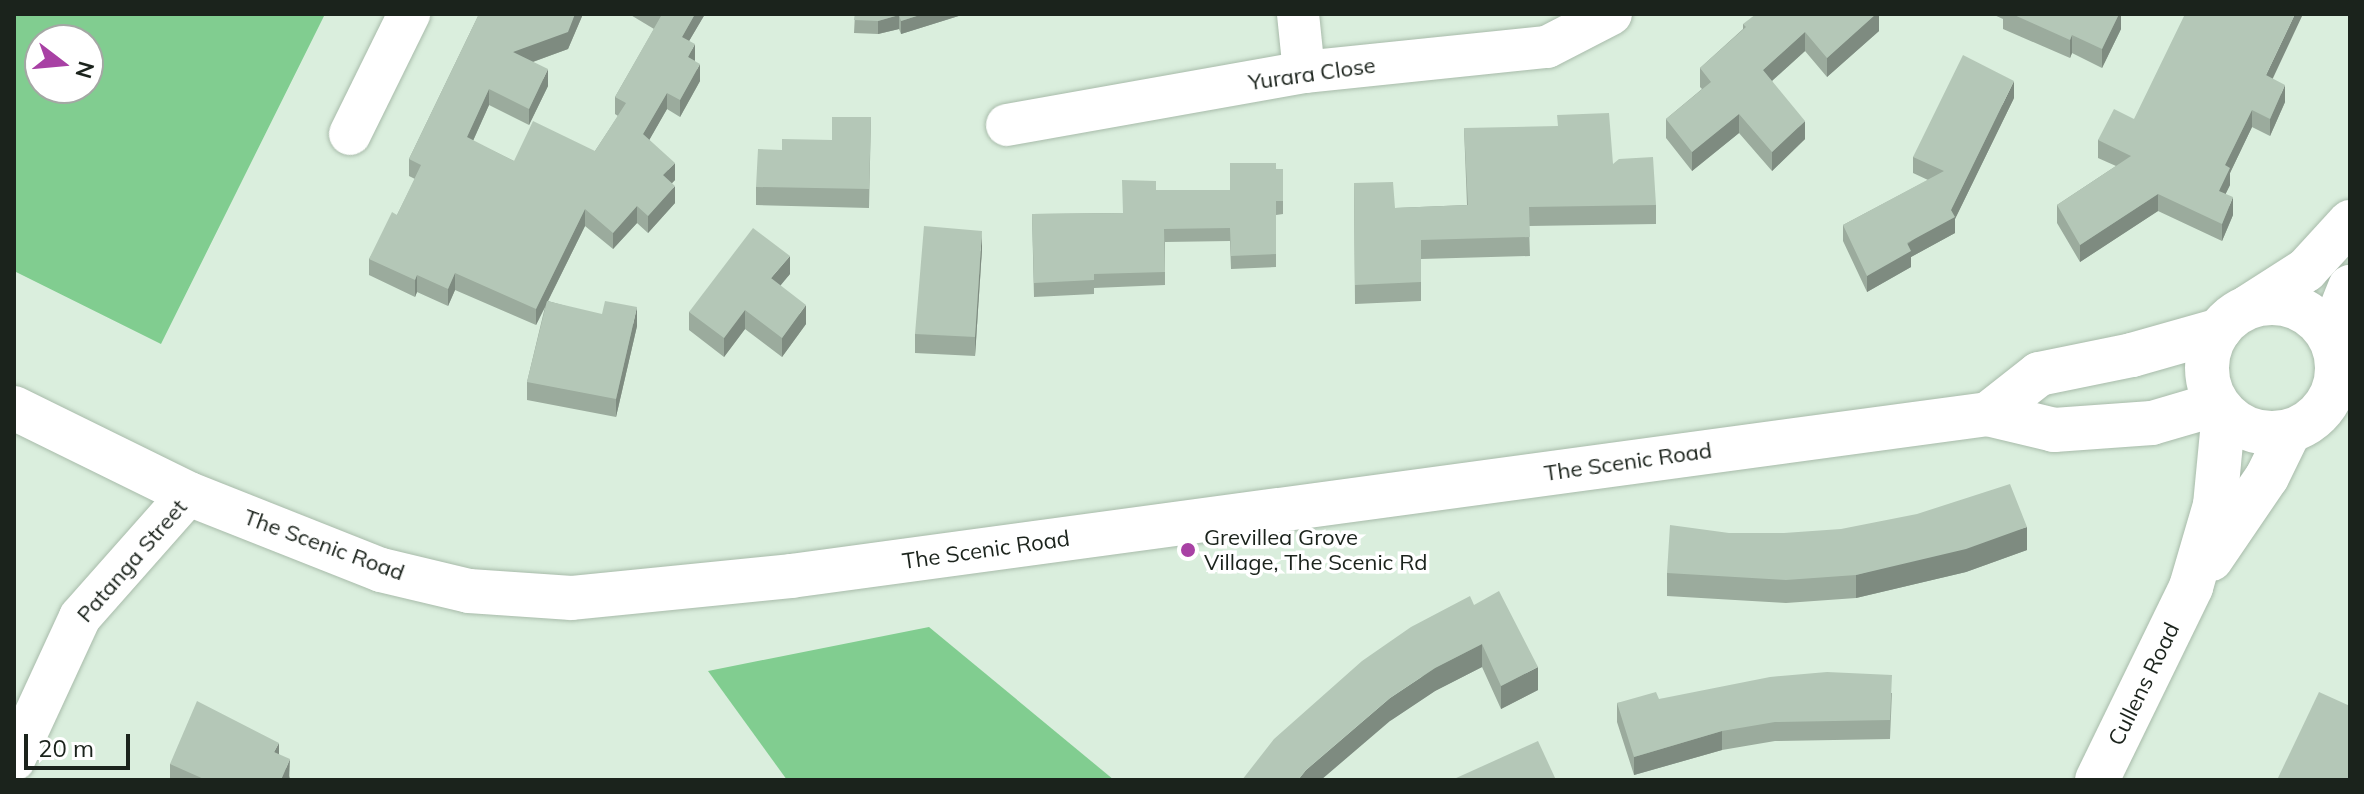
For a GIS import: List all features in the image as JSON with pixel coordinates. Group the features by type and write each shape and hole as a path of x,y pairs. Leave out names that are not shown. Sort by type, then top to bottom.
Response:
{"main road":[{"path":"1988,414 2039,374 2132,355 2233,319 2285,304 2303,310 2330,337 2337,356 2332,395 2322,411 2307,424 2289,432 2253,432 2220,408 2207,367 2210,348 2233,319 2306,270 2350,222"},
{"path":"2330,337 2350,287"},
{"name":"The Scenic Road","path":"14,408 189,494 381,570 469,591 572,598 791,576 1988,414 2054,430 2152,423 2220,408"},
{"name":"Cullens Road","path":"2191,587 2215,505 2220,408"},
{"name":"Cullens Road","path":"2097,780 2191,587 2267,477 2289,432"}],"street":[{"path":"350,134 409,14"},
{"path":"1298,14 1304,72"},
{"name":"Yurara Close","path":"1007,125 1304,72 1547,47 1611,14"},
{"name":"Patanga Street","path":"14,760 80,617 189,494"}],"green space":[{"path":"14,14 325,14 161,344 14,271"},
{"path":"929,627 1114,780 787,780 708,671"}],"building":[{"path":"479,14 575,14 568,32 513,52 548,69 529,109 489,89 467,137 514,161 533,121 595,151 626,103 615,97 661,16 657,14 695,14 682,37 695,44 688,57 700,64 680,100 667,93 643,134 675,163 663,175 675,186 648,216 637,206 613,233 585,209 536,309 455,273 448,289 417,275 415,280 369,259 392,212 397,215 421,165 409,159"},
{"path":"855,14 923,14 901,21 899,15 878,21 854,20"},
{"path":"1756,14 1876,14 1827,58 1805,32 1763,70 1805,121 1772,152 1739,114 1692,152 1666,119 1711,82 1700,68 1746,27 1743,24"},
{"path":"2012,14 2119,14 2102,49 2072,35 2070,40"},
{"path":"2185,14 2295,14 2266,75 2285,85 2270,119 2252,110 2225,165 2230,168 2219,191 2233,197 2222,224 2158,194 2080,245 2057,205 2131,156 2098,140 2114,109 2134,119"},
{"path":"1963,55 2014,81 1951,210 1955,217 1907,243 1911,251 1867,276 1843,225 1944,171 1913,157"},
{"path":"1609,113 1613,164 1619,159 1653,157 1656,205 1529,207 1530,237 1421,240 1421,282 1355,285 1354,183 1393,182 1395,208 1468,205 1464,128 1558,126 1557,115"},
{"path":"832,117 871,117 869,189 756,187 758,149 782,150 782,139 832,140"},
{"path":"1230,163 1276,163 1276,169 1283,169 1283,201 1276,201 1276,254 1231,256 1230,228 1164,229 1165,272 1094,274 1094,280 1034,283 1032,214 1123,213 1122,180 1156,181 1156,190 1230,190"},
{"path":"924,226 982,231 975,337 915,334"},
{"path":"753,228 790,256 771,278 806,305 782,338 745,310 724,338 689,312"},
{"path":"547,301 602,314 605,301 637,307 616,399 527,382"},
{"path":"2010,484 2027,527 1966,549 1856,575 1786,580 1667,573 1670,525 1729,533 1841,529 1917,514"},
{"path":"1499,591 1538,667 1501,686 1482,644 1435,668 1390,698 1298,780 1242,780 1274,739 1362,661 1411,627 1470,596 1474,605"},
{"path":"1827,672 1892,675 1890,720 1775,722 1722,731 1634,757 1617,703 1656,692 1659,699 1770,677"},
{"path":"2319,692 2350,706 2350,780 2277,780"},
{"path":"197,701 279,743 274,752 290,759 281,780 206,780 170,764"},
{"path":"1538,741 1556,780 1452,780 1454,779"}],"place":[{"name":"Grevillea Grove Village, The Scenic Rd","path":"1188,550"}]}
